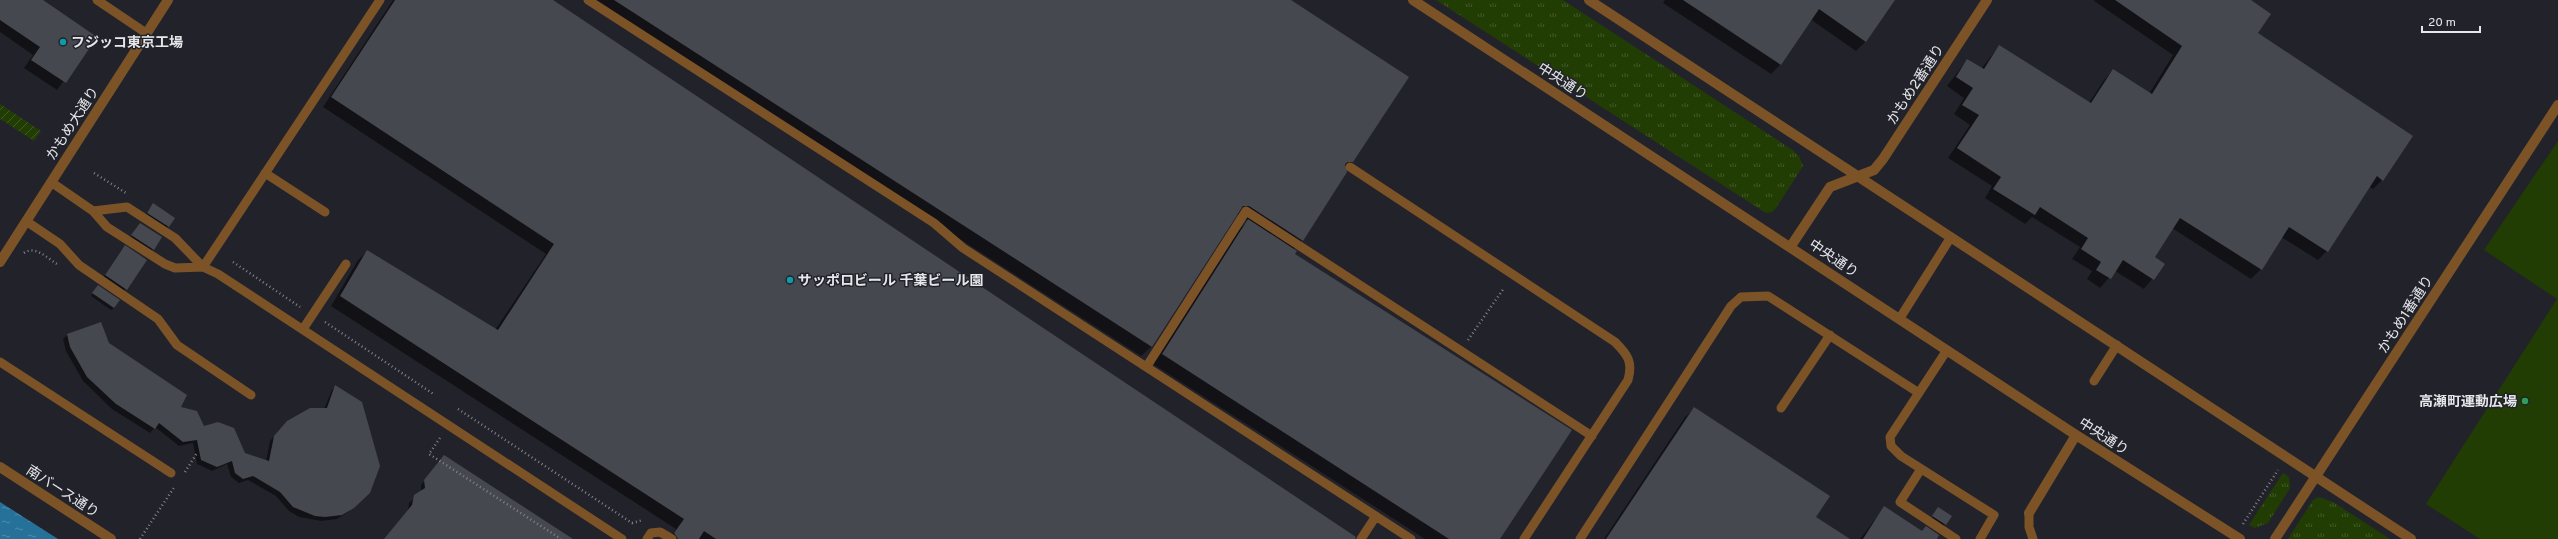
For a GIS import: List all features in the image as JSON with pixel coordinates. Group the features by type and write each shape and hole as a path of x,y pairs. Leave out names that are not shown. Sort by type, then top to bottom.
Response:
{"street":[{"name":"かもめ大通り","path":"0,262 168,0"},
{"name":"中央通り","path":"1413,0 1791,246 2076,434 2240,539"},
{"path":"1589,0 2411,539"},
{"name":"かもめ2番通り","path":"1791,246 1830,187 1860,177 1874,170 1883,159 1987,0"},
{"name":"かもめ1番通り","path":"2275,539 2558,105"},
{"path":"2029,513 2076,434"},
{"name":"南バース通り","path":"0,467 111,539"}],"lane":[{"path":"97,0 146,33"},
{"path":"203,267 380,0"},
{"path":"588,0 934,222 963,248 1147,366 1411,539"},
{"path":"1350,167 1615,342 1629,355 1631,369 1628,380 1524,539"},
{"path":"265,173 325,212"},
{"path":"51,182 94,211 108,228 165,264 175,268 203,267"},
{"path":"94,211 127,207 176,238 203,267 218,274 303,329 622,539"},
{"path":"1147,366 1246,212 1592,436"},
{"path":"26,222 60,244 79,265 158,319 177,345 251,395"},
{"path":"1900,318 1951,237"},
{"path":"303,329 346,264"},
{"path":"1580,539 1731,306 1742,297 1768,296 1919,393"},
{"path":"1781,408 1830,335"},
{"path":"2094,381 2117,346"},
{"path":"1948,350 1890,437 1890,442 1901,456 1994,515 1980,539"},
{"path":"0,362 171,473"},
{"path":"1921,469 1900,502 1956,539"},
{"path":"2029,513 2029,527 2033,539"},
{"path":"1361,539 1376,516"},
{"path":"647,539 651,533 660,532 672,539"}],"path":[{"path":"94,173 131,196"},
{"path":"230,260 304,310"},
{"path":"1461,351 1504,288"},
{"path":"325,322 435,395"},
{"path":"458,409 632,523 647,520"},
{"path":"440,438 430,454 561,539"},
{"path":"183,474 197,453"},
{"path":"2243,524 2278,470"},
{"path":"140,539 179,481"}],"green space":[{"path":"1436,0 1563,0 1794,151 1799,156 1803,166 1776,208 1772,212 1766,213"},
{"path":"0,104 41,131 34,141 0,119"},
{"name":"高瀬町運動広場","path":"2558,141 2558,539 2480,539 2426,504 2557,299 2484,250"},
{"path":"2283,473 2289,477 2290,488 2268,523 2255,528 2249,525"},
{"path":"2319,497 2333,502 2390,539 2288,539 2313,500"}],"water":[{"path":"0,502 58,539 0,539"}],"building":[{"name":"フジッコ東京工場","path":"0,0 43,0 97,37 66,83 31,60 40,47 0,20"},
{"name":"サッポロビール 千葉ビール園","path":"395,0 553,0 1356,537 1355,539 716,539 704,531 699,539 678,539 674,533 684,519 340,296 367,250 498,330 554,244 331,97"},
{"path":"614,0 1291,0 1409,77 1353,162 1348,162 1345,164 1347,172 1303,241 1249,206 1243,206 1152,347"},
{"path":"1683,0 1895,0 1866,42 1819,9 1781,65"},
{"path":"2115,0 2251,0 2271,14 2258,33 2413,136 2383,181 2377,176 2328,252 2289,227 2262,270 2180,218 2155,257 2165,264 2154,280 2123,260 2111,279 2096,270 2101,262 2081,249 2088,238 2040,207 2035,215 1993,189 2001,177 1957,148 1979,115 1962,105 1973,88 1956,77 1967,59 1984,69 1999,45 2091,103 2113,69 2152,94 2182,46"},
{"path":"153,203 175,218 169,227 147,213"},
{"path":"1248,219 1297,251 1295,254 1572,430 1500,539 1449,539 1162,354"},
{"path":"140,223 162,237 154,250 131,235"},
{"path":"125,245 147,260 127,290 105,275"},
{"path":"98,285 120,300 114,308 92,293"},
{"path":"101,322 109,343 187,395 181,407 197,411 204,426 218,422 234,428 245,453 269,461 274,436 287,421 310,408 327,408 335,385 362,402 380,466 370,493 354,508 342,515 325,517 315,516 293,507 280,492 253,476 243,479 235,473 232,461 217,467 201,460 197,440 183,442 159,423 155,429 116,404 87,377 70,347 67,334"},
{"path":"1694,407 1830,496 1816,517 1850,539 1606,539"},
{"path":"444,455 573,539 384,539 412,505 414,495 425,488 424,480"},
{"path":"1884,506 1922,531 1926,526 1939,535 1937,539 1863,539"},
{"path":"1938,507 1952,516 1946,525 1932,516"}],"place":[{"name":"フジッコ東京工場","path":"63,42"},
{"name":"サッポロビール 千葉ビール園","path":"790,280"},
{"name":"高瀬町運動広場","path":"2525,401"}]}
